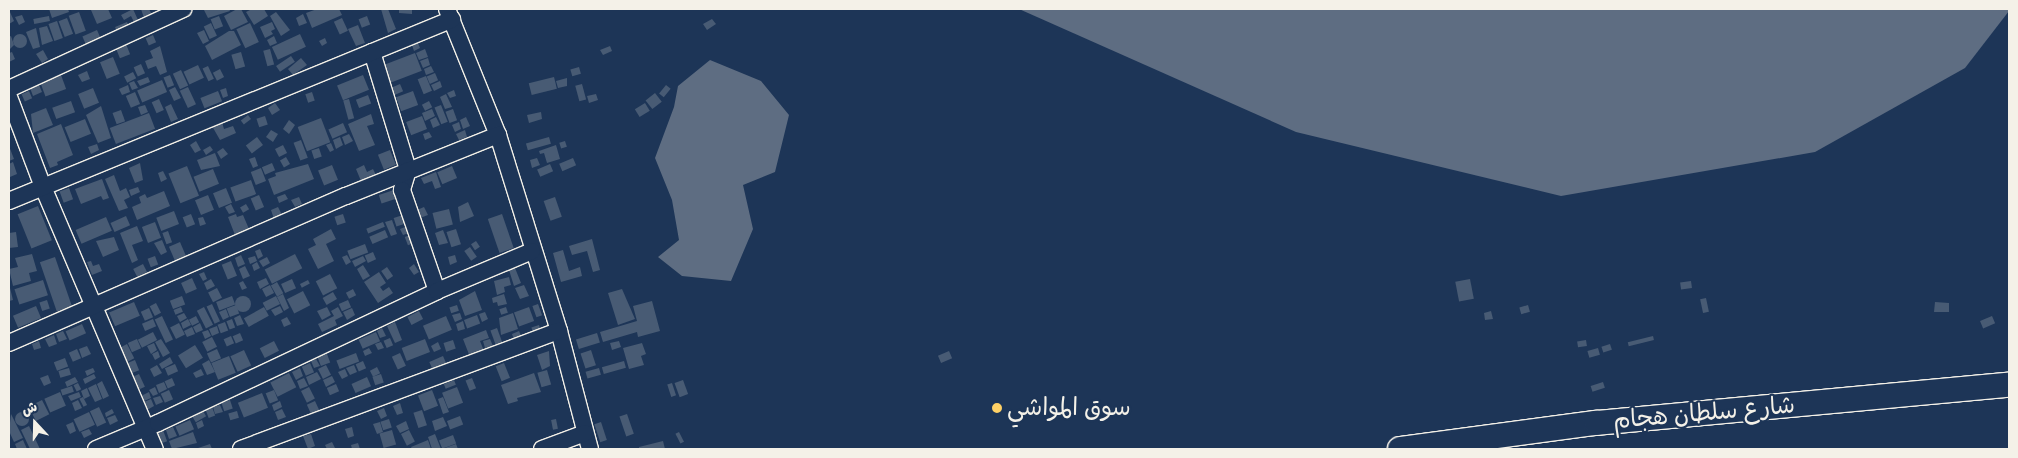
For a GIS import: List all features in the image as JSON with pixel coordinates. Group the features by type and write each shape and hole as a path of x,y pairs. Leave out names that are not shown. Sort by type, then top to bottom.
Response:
{"highway":[{"name":"شارع سلطان هجام","path":"1400,449 1596,423 2009,385"}],"street":[{"path":"9,89 183,9"},
{"path":"9,201 372,52 449,14 498,135 532,251 559,331 590,449"},
{"path":"372,52 408,170 402,190 437,291"},
{"path":"9,97 43,187 155,449"},
{"path":"9,343 408,170 498,135"},
{"path":"96,449 145,428 437,291 532,251"},
{"path":"241,449 559,331"},
{"path":"542,449 586,433"}],"water":[{"path":"1019,9 2009,9 2009,11 1965,68 1815,152 1561,196 1296,132"},
{"path":"710,60 761,81 789,115 775,172 743,185 753,229 731,281 682,276 658,257 679,240 672,200 655,158 674,107 678,86"}],"building":[{"path":"49,9 68,9 69,12 52,18"},
{"path":"108,9 112,18 97,24 91,10"},
{"path":"133,9 138,20 134,22 131,16 124,20 121,15"},
{"path":"141,9 149,9 153,17 145,21"},
{"path":"229,9 230,11 208,18 204,10"},
{"path":"237,9 241,9 248,22 231,30 224,16"},
{"path":"252,9 264,9 268,16 254,25 246,12"},
{"path":"317,9 339,9 342,15 312,28 306,13"},
{"path":"381,9 388,9 396,29 388,33"},
{"path":"399,9 412,9 412,14 399,13"},
{"path":"79,12 86,31 76,35 69,16"},
{"path":"276,12 290,30 281,36 270,16"},
{"path":"9,13 14,21 9,24"},
{"path":"303,14 307,23 299,26 296,18"},
{"path":"22,15 25,22 19,25 15,17"},
{"path":"49,16 50,21 34,24 33,19"},
{"path":"219,16 223,26 215,30 211,19"},
{"path":"367,16 370,24 362,28 359,19"},
{"path":"67,18 73,34 65,37 59,21"},
{"path":"342,18 348,31 340,34 334,22"},
{"path":"712,19 716,24 707,30 703,24"},
{"path":"57,21 63,38 54,41 48,24"},
{"path":"127,22 130,29 118,34 115,27"},
{"path":"272,22 275,29 271,31 273,34 265,38 260,27"},
{"path":"211,23 217,36 210,39 204,26"},
{"path":"250,23 259,42 245,48 236,29"},
{"path":"358,25 365,43 356,46 348,29"},
{"path":"47,26 53,41 42,45 39,28"},
{"path":"36,28 40,47 33,49 26,32"},
{"path":"97,30 101,39 86,46 82,37"},
{"path":"204,30 209,41 203,44 197,33"},
{"path":"229,31 234,31 241,45 212,60 205,46"},
{"path":"20,34 25,36 27,41 25,46 20,48 15,46 13,41 15,36"},
{"path":"300,34 306,47 278,60 272,47"},
{"path":"153,35 156,42 149,45 146,38"},
{"path":"11,36 14,45 9,50 9,37"},
{"path":"274,36 277,43 270,46 267,40"},
{"path":"325,38 327,43 322,46 319,41"},
{"path":"418,43 420,48 414,51 412,45"},
{"path":"126,44 130,54 120,58 116,48"},
{"path":"160,46 167,72 160,75 156,66 148,69 145,61 153,58 150,51"},
{"path":"610,46 612,51 603,55 600,50"},
{"path":"270,49 274,64 267,66 263,51"},
{"path":"425,49 428,57 419,60 416,53"},
{"path":"43,50 48,59 42,63 36,54"},
{"path":"12,52 15,59 9,62 9,53"},
{"path":"241,52 245,66 236,69 231,55"},
{"path":"415,53 422,71 389,83 382,66"},
{"path":"291,56 295,62 280,72 276,66"},
{"path":"113,57 120,74 107,79 100,62"},
{"path":"301,58 307,65 293,75 288,69"},
{"path":"428,58 430,65 423,68 420,61"},
{"path":"141,64 145,73 138,76 134,67"},
{"path":"198,65 204,78 189,84 183,72"},
{"path":"208,66 214,79 208,81 203,69"},
{"path":"431,66 434,72 426,75 424,69"},
{"path":"579,67 581,74 572,76 570,69"},
{"path":"220,69 224,77 217,81 213,73"},
{"path":"181,70 188,85 180,89 173,74"},
{"path":"87,71 90,79 82,82 78,75"},
{"path":"133,72 136,78 127,83 124,77"},
{"path":"435,73 438,80 430,84 427,77"},
{"path":"61,75 66,89 45,97 40,83"},
{"path":"170,75 174,85 168,88 164,78"},
{"path":"363,75 369,90 343,100 337,85"},
{"path":"426,76 432,91 424,94 418,79"},
{"path":"148,77 150,82 140,86 137,81"},
{"path":"554,77 557,89 532,95 529,83"},
{"path":"567,78 567,86 558,88 556,81"},
{"path":"162,80 167,92 142,103 137,91"},
{"path":"134,81 138,88 132,90 129,83"},
{"path":"440,81 442,87 434,91 431,85"},
{"path":"400,84 403,91 394,95 391,88"},
{"path":"582,84 586,99 579,101 575,86"},
{"path":"39,85 42,92 33,96 30,88"},
{"path":"128,85 130,92 122,95 119,89"},
{"path":"666,85 671,89 664,97 659,94"},
{"path":"175,87 181,98 174,101 169,90"},
{"path":"188,87 196,104 188,108 180,91"},
{"path":"93,88 99,103 84,109 78,94"},
{"path":"226,88 228,96 223,98 220,90"},
{"path":"454,90 456,96 450,98 447,93"},
{"path":"29,91 32,98 25,101 22,94"},
{"path":"218,91 222,101 205,108 200,98"},
{"path":"413,91 418,105 401,111 396,97"},
{"path":"135,92 140,104 131,108 126,96"},
{"path":"312,92 315,101 308,103 305,94"},
{"path":"655,93 662,102 652,109 646,100"},
{"path":"446,94 452,107 445,109 440,97"},
{"path":"596,94 598,100 589,103 587,96"},
{"path":"368,95 371,103 359,108 356,100"},
{"path":"159,99 164,110 157,113 152,102"},
{"path":"349,99 354,118 348,120 343,101"},
{"path":"71,101 75,112 56,119 52,108"},
{"path":"429,101 432,107 425,111 422,105"},
{"path":"275,103 280,110 272,115 268,108"},
{"path":"645,103 650,111 640,117 635,109"},
{"path":"171,104 178,119 171,122 165,107"},
{"path":"145,105 148,112 141,115 138,107"},
{"path":"441,105 448,122 441,124 435,108"},
{"path":"101,106 111,138 98,143 86,115"},
{"path":"46,108 53,125 33,133 31,114"},
{"path":"432,109 435,116 425,121 422,113"},
{"path":"453,109 457,120 450,123 445,112"},
{"path":"121,110 125,121 117,124 113,113"},
{"path":"541,112 542,119 529,123 527,115"},
{"path":"149,113 155,129 116,144 110,128"},
{"path":"371,114 374,124 367,126 375,145 359,151 348,124"},
{"path":"248,115 251,119 244,124 241,120"},
{"path":"265,116 268,125 259,127 256,119"},
{"path":"422,116 427,129 411,135 406,122"},
{"path":"436,117 440,125 433,128 430,120"},
{"path":"466,117 470,126 463,129 460,120"},
{"path":"321,118 330,142 307,151 298,127"},
{"path":"85,119 91,134 71,142 65,127"},
{"path":"289,120 295,125 289,134 283,129"},
{"path":"222,122 224,129 233,126 236,133 220,140 212,126"},
{"path":"459,122 461,129 455,132 452,125"},
{"path":"343,123 347,132 332,139 328,130"},
{"path":"61,124 73,155 57,162 58,165 50,168 37,134"},
{"path":"271,130 278,134 273,142 266,137"},
{"path":"465,130 467,137 459,140 456,134"},
{"path":"429,132 432,137 425,140 423,134"},
{"path":"349,134 353,141 345,145 342,137"},
{"path":"257,137 263,145 252,153 246,145"},
{"path":"340,137 343,145 336,149 333,140"},
{"path":"549,137 551,144 528,150 526,144"},
{"path":"301,140 308,158 300,161 294,143"},
{"path":"196,141 201,150 195,153 190,145"},
{"path":"565,141 567,147 561,149 559,143"},
{"path":"331,143 334,150 330,152 326,145"},
{"path":"97,144 99,150 91,154 88,147"},
{"path":"283,145 287,153 279,157 275,149"},
{"path":"556,145 560,159 547,163 544,153 540,154 539,151"},
{"path":"9,146 14,159 9,161"},
{"path":"210,146 213,150 206,155 203,150"},
{"path":"223,148 228,154 221,159 217,152"},
{"path":"319,148 322,157 314,159 311,150"},
{"path":"390,150 396,165 384,170 378,155"},
{"path":"215,153 220,166 201,170 197,160"},
{"path":"255,157 258,166 253,168 249,159"},
{"path":"286,157 290,164 284,167 280,160"},
{"path":"537,158 540,165 532,168 530,160"},
{"path":"573,158 576,165 562,171 559,164"},
{"path":"13,162 17,174 10,177 9,164"},
{"path":"140,163 143,180 135,183 129,168"},
{"path":"272,163 275,170 265,175 262,167"},
{"path":"308,164 314,179 274,195 268,179 276,176 275,173"},
{"path":"550,164 553,171 540,177 537,169"},
{"path":"332,165 338,180 324,185 318,171"},
{"path":"364,165 367,172 373,169 376,175 361,181 356,169"},
{"path":"187,166 199,196 180,203 168,173"},
{"path":"452,166 457,178 442,184 437,172"},
{"path":"261,168 266,181 256,185 251,172"},
{"path":"213,169 219,184 200,192 194,177"},
{"path":"163,171 167,179 161,182 158,173"},
{"path":"436,172 441,187 435,189 432,181 424,184 421,178"},
{"path":"114,175 120,191 126,188 130,197 124,200 128,208 119,211 105,179"},
{"path":"102,179 109,198 103,200 101,196 81,204 75,189"},
{"path":"251,180 256,194 235,202 230,188"},
{"path":"138,187 140,192 131,196 129,190"},
{"path":"69,188 73,199 64,203 60,191"},
{"path":"226,188 232,203 219,208 213,193"},
{"path":"394,190 397,199 382,204 379,195"},
{"path":"164,191 170,206 137,220 132,207 141,203 139,197 145,194 147,198"},
{"path":"285,194 288,199 279,203 277,197"},
{"path":"208,195 214,210 201,215 195,200"},
{"path":"259,195 264,207 256,210 251,199"},
{"path":"299,197 302,204 295,207 291,200"},
{"path":"555,197 562,217 550,221 544,201"},
{"path":"468,202 474,216 460,222 458,207"},
{"path":"231,204 235,212 229,214 225,207"},
{"path":"246,204 249,209 243,213 240,208"},
{"path":"38,206 52,240 31,249 18,214"},
{"path":"278,207 282,215 274,219 271,210"},
{"path":"424,207 428,215 420,218 417,210"},
{"path":"449,209 453,225 436,229 433,213"},
{"path":"174,211 179,224 161,231 156,218"},
{"path":"191,214 195,224 187,228 183,217"},
{"path":"236,214 237,217 243,215 249,229 235,235 228,217"},
{"path":"343,214 346,223 337,225 334,217"},
{"path":"406,214 409,223 396,227 394,218"},
{"path":"502,214 514,248 500,253 488,219"},
{"path":"126,216 130,225 115,232 110,223"},
{"path":"106,217 112,231 81,244 76,230"},
{"path":"203,217 206,224 200,226 198,218"},
{"path":"392,220 397,234 391,236 385,222"},
{"path":"155,222 161,238 148,243 142,227"},
{"path":"383,222 385,227 368,233 366,229"},
{"path":"410,225 412,232 403,235 400,229"},
{"path":"137,226 143,241 132,245 138,260 132,263 120,233"},
{"path":"331,229 336,239 326,244 334,261 318,269 308,249 316,245 313,239"},
{"path":"456,229 461,244 451,247 446,232"},
{"path":"385,230 388,237 372,244 369,237"},
{"path":"443,230 448,243 439,245 435,233"},
{"path":"168,231 172,242 166,244 162,233"},
{"path":"16,232 18,247 9,248 9,233"},
{"path":"415,233 418,241 408,245 405,237"},
{"path":"114,237 119,250 103,257 96,241"},
{"path":"592,239 600,270 593,272 587,251 572,255 569,246"},
{"path":"162,240 167,252 161,255 154,243"},
{"path":"476,241 480,247 475,250 471,244"},
{"path":"180,242 186,256 175,260 169,247"},
{"path":"365,244 368,252 350,259 347,251"},
{"path":"470,247 477,257 471,261 464,251"},
{"path":"260,249 263,256 258,259 255,251"},
{"path":"563,250 569,271 580,267 582,276 561,282 553,253"},
{"path":"373,252 376,259 368,263 365,256"},
{"path":"32,254 37,271 29,273 31,281 13,286 9,269 18,267 15,258"},
{"path":"295,254 302,268 272,284 265,269"},
{"path":"241,255 245,264 238,267 235,258"},
{"path":"347,255 351,262 346,265 342,257"},
{"path":"455,255 457,262 450,265 448,257"},
{"path":"155,256 158,264 151,267 148,259"},
{"path":"255,256 257,261 250,264 248,258"},
{"path":"363,256 366,261 355,267 352,261"},
{"path":"55,257 72,306 57,311 40,262"},
{"path":"267,257 270,263 263,267 259,261"},
{"path":"91,261 93,266 99,264 102,271 92,275 87,262"},
{"path":"231,261 237,276 228,280 222,265"},
{"path":"257,262 260,268 254,271 252,265"},
{"path":"143,264 147,272 137,277 133,269"},
{"path":"414,264 419,272 414,275 409,268"},
{"path":"363,265 370,276 363,280 357,269"},
{"path":"245,266 250,276 243,279 239,269"},
{"path":"387,267 393,276 387,280 381,271"},
{"path":"515,268 521,283 514,286 509,270"},
{"path":"204,272 207,279 203,281 199,274"},
{"path":"379,272 386,283 380,287 383,291 389,287 393,293 378,303 364,282"},
{"path":"330,274 337,288 323,296 316,281"},
{"path":"509,277 511,285 504,287 505,292 497,295 494,281"},
{"path":"192,278 197,289 186,294 181,283"},
{"path":"266,278 269,284 260,289 257,282"},
{"path":"211,279 215,286 207,290 204,283"},
{"path":"292,279 296,288 285,293 281,284"},
{"path":"1470,279 1474,299 1459,301 1455,282"},
{"path":"43,280 48,295 19,304 14,289"},
{"path":"308,280 310,284 302,288 300,284"},
{"path":"243,281 247,288 242,290 239,283"},
{"path":"1691,281 1692,288 1681,289 1680,283"},
{"path":"277,282 283,293 277,297 271,285"},
{"path":"9,284 13,300 9,301"},
{"path":"270,285 274,293 266,297 262,289"},
{"path":"524,285 529,296 520,299 515,288"},
{"path":"217,288 222,298 213,302 208,293"},
{"path":"353,289 356,295 349,299 346,293"},
{"path":"622,289 635,319 618,325 608,293"},
{"path":"303,291 310,305 294,313 287,299"},
{"path":"475,291 482,310 465,316 459,300"},
{"path":"333,292 337,299 327,305 323,298"},
{"path":"283,294 289,308 284,311 277,297"},
{"path":"504,294 507,304 498,306 497,302 493,303 492,298"},
{"path":"182,296 185,304 173,309 170,301"},
{"path":"232,296 235,304 219,310 216,302"},
{"path":"240,296 246,296 251,301 249,310 240,312 235,307 235,301"},
{"path":"276,296 280,304 267,311 263,303"},
{"path":"1706,298 1709,312 1703,313 1700,299"},
{"path":"47,300 50,309 42,311 39,302"},
{"path":"348,300 351,307 342,311 339,304"},
{"path":"652,301 660,331 638,337 637,332 603,342 600,332 637,321 633,306"},
{"path":"134,302 140,316 115,326 109,313"},
{"path":"1935,302 1949,303 1949,312 1934,312"},
{"path":"156,303 161,313 155,316 150,306"},
{"path":"212,304 220,321 215,324 207,307"},
{"path":"538,304 542,315 536,317 532,306"},
{"path":"236,305 239,313 230,317 227,309"},
{"path":"457,305 459,311 451,313 449,307"},
{"path":"1528,305 1530,312 1521,314 1519,307"},
{"path":"36,306 41,318 18,328 13,316"},
{"path":"280,306 283,312 275,316 271,310"},
{"path":"181,307 183,312 175,315 174,310"},
{"path":"204,307 213,325 206,328 197,311"},
{"path":"264,307 269,316 249,327 244,318"},
{"path":"327,307 331,315 322,320 317,311"},
{"path":"338,307 343,316 335,320 337,325 322,332 318,324 334,316 331,311"},
{"path":"506,307 508,313 501,315 499,309"},
{"path":"529,307 534,321 519,327 514,312"},
{"path":"149,308 153,317 145,321 141,312"},
{"path":"352,308 355,315 347,320 343,312"},
{"path":"226,309 229,317 223,320 219,312"},
{"path":"419,311 423,319 412,325 407,317"},
{"path":"1491,311 1493,319 1485,320 1484,313"},
{"path":"485,312 488,319 482,322 479,314"},
{"path":"184,313 187,318 180,322 177,316"},
{"path":"460,313 462,319 455,322 452,315"},
{"path":"513,313 518,329 501,335 499,318"},
{"path":"240,315 244,324 237,326 234,318"},
{"path":"477,315 480,323 467,328 464,320"},
{"path":"162,316 173,340 166,343 155,319"},
{"path":"196,316 199,322 192,326 189,320"},
{"path":"446,316 452,330 429,340 423,326"},
{"path":"1992,316 1995,323 1983,328 1980,321"},
{"path":"287,317 291,324 284,327 281,320"},
{"path":"153,319 156,326 145,331 142,324"},
{"path":"188,319 191,325 183,329 181,323"},
{"path":"232,319 235,327 230,330 226,321"},
{"path":"463,321 465,329 458,331 456,324"},
{"path":"225,322 228,330 221,333 218,325"},
{"path":"395,322 402,340 395,343 387,326"},
{"path":"179,323 185,335 176,339 170,328"},
{"path":"200,323 203,330 196,333 193,327"},
{"path":"82,324 86,333 70,340 66,331"},
{"path":"539,325 541,331 533,333 531,327"},
{"path":"217,326 219,333 212,336 209,329"},
{"path":"192,327 195,334 187,337 184,331"},
{"path":"382,328 386,336 380,338 377,331"},
{"path":"497,328 502,342 496,344 490,330"},
{"path":"208,330 211,336 205,339 202,332"},
{"path":"486,330 489,338 480,341 484,351 470,357 463,339"},
{"path":"63,331 67,339 59,342 56,334"},
{"path":"519,331 522,338 514,340 512,334"},
{"path":"153,332 157,340 142,348 138,340"},
{"path":"376,332 380,341 363,349 359,340"},
{"path":"240,333 243,340 236,343 233,336"},
{"path":"597,333 600,343 579,349 576,339"},
{"path":"54,335 57,344 49,347 45,339"},
{"path":"231,336 234,343 227,346 224,339"},
{"path":"1653,336 1654,340 1629,346 1628,342"},
{"path":"212,337 217,347 207,352 202,342"},
{"path":"390,338 393,345 387,348 384,341"},
{"path":"137,339 141,348 132,352 128,343"},
{"path":"161,339 170,353 163,357 155,342"},
{"path":"425,339 430,352 407,361 402,348"},
{"path":"490,339 493,346 485,348 483,341"},
{"path":"453,340 456,349 446,352 443,343"},
{"path":"1586,340 1587,346 1578,347 1577,341"},
{"path":"39,341 41,348 34,350 32,344"},
{"path":"274,341 279,351 265,358 260,348"},
{"path":"619,341 621,347 612,350 610,343"},
{"path":"381,342 384,348 378,350 375,344"},
{"path":"438,342 441,349 434,352 431,346"},
{"path":"154,343 157,350 151,354 147,346"},
{"path":"642,343 646,354 641,356 644,365 629,369 623,348"},
{"path":"127,344 134,358 127,362 120,348"},
{"path":"1610,344 1612,350 1603,352 1601,347"},
{"path":"195,345 203,358 186,368 178,356"},
{"path":"87,346 91,354 82,358 79,349"},
{"path":"369,348 372,353 365,356 363,351"},
{"path":"1598,348 1600,355 1589,358 1587,351"},
{"path":"77,349 81,358 73,362 69,353"},
{"path":"217,349 221,358 211,363 207,353"},
{"path":"244,350 251,365 238,372 230,356"},
{"path":"591,350 596,365 585,369 581,353"},
{"path":"158,351 160,357 155,360 152,354"},
{"path":"549,351 550,366 542,370 537,355"},
{"path":"949,351 952,358 941,363 938,356"},
{"path":"356,353 359,361 340,369 336,361"},
{"path":"400,353 406,366 398,369 392,357"},
{"path":"327,354 330,362 321,366 318,358"},
{"path":"229,356 236,373 218,380 211,363"},
{"path":"443,356 447,365 433,371 429,362"},
{"path":"170,357 173,363 162,369 159,364"},
{"path":"65,358 68,366 57,371 54,362"},
{"path":"316,359 320,366 314,368 311,361"},
{"path":"135,360 139,370 131,374 127,363"},
{"path":"209,360 215,372 207,375 202,364"},
{"path":"363,361 366,368 359,371 356,364"},
{"path":"624,361 626,368 604,374 602,367"},
{"path":"310,363 314,372 306,376 302,367"},
{"path":"504,363 510,378 502,381 496,366"},
{"path":"175,364 178,371 168,376 165,368"},
{"path":"157,365 162,373 154,377 150,369"},
{"path":"326,365 331,375 323,379 318,369"},
{"path":"354,365 357,372 350,375 346,368"},
{"path":"377,367 380,373 373,377 370,371"},
{"path":"69,368 71,375 60,378 58,371"},
{"path":"93,368 95,372 87,376 85,371"},
{"path":"300,368 303,376 296,380 292,372"},
{"path":"599,368 601,375 587,379 586,372"},
{"path":"201,369 204,375 196,378 193,373"},
{"path":"345,369 348,376 342,379 338,372"},
{"path":"547,370 551,384 542,387 537,373"},
{"path":"317,372 321,379 309,385 306,377"},
{"path":"289,373 296,387 278,397 270,383"},
{"path":"534,373 541,392 517,398 518,401 508,404 501,385"},
{"path":"94,374 96,378 85,384 83,379"},
{"path":"139,374 145,387 139,389 134,377"},
{"path":"381,374 384,383 375,385 372,377"},
{"path":"48,375 51,383 44,386 40,378"},
{"path":"332,376 335,382 326,387 323,380"},
{"path":"75,377 78,382 67,387 65,382"},
{"path":"367,377 371,386 356,393 351,384"},
{"path":"172,378 175,385 168,388 165,381"},
{"path":"304,378 308,386 300,389 297,381"},
{"path":"472,378 476,388 470,391 466,381"},
{"path":"454,380 456,385 446,389 444,384"},
{"path":"683,380 688,394 680,397 675,383"},
{"path":"102,381 109,396 103,399 97,384"},
{"path":"164,382 167,389 159,393 156,385"},
{"path":"1603,382 1605,388 1592,392 1591,386"},
{"path":"78,383 81,389 77,392 74,385"},
{"path":"672,383 676,395 671,397 667,385"},
{"path":"96,384 102,399 95,402 88,388"},
{"path":"336,384 339,391 330,395 327,388"},
{"path":"72,386 74,392 62,395 61,390"},
{"path":"155,387 158,394 153,396 149,390"},
{"path":"309,387 315,399 307,403 301,391"},
{"path":"457,387 463,403 448,409 442,393"},
{"path":"87,388 90,396 84,399 81,391"},
{"path":"169,390 173,399 165,403 161,394"},
{"path":"274,390 278,400 270,404 266,393"},
{"path":"432,390 438,406 424,411 418,395"},
{"path":"60,392 66,406 50,412 44,399"},
{"path":"79,392 81,397 71,401 68,396"},
{"path":"149,392 151,398 144,401 141,396"},
{"path":"262,393 268,408 244,418 238,403"},
{"path":"160,396 163,402 156,405 153,398"},
{"path":"83,397 87,405 84,407 79,399"},
{"path":"443,397 449,412 443,414 438,399"},
{"path":"151,399 154,406 147,410 144,402"},
{"path":"42,400 49,414 36,421 29,407"},
{"path":"78,400 82,408 75,411 72,403"},
{"path":"230,400 233,409 224,411 221,403"},
{"path":"280,401 282,407 274,411 272,405"},
{"path":"315,401 321,414 313,417 307,405"},
{"path":"400,403 403,413 397,415 393,406"},
{"path":"220,405 223,412 215,414 213,407"},
{"path":"99,407 106,422 97,427 90,411"},
{"path":"212,407 215,415 209,418 205,410"},
{"path":"384,408 387,416 381,419 377,411"},
{"path":"112,409 114,413 106,417 105,413"},
{"path":"282,409 286,417 278,420 275,412"},
{"path":"422,410 427,425 418,428 413,413"},
{"path":"203,411 206,416 196,422 193,417"},
{"path":"237,411 239,418 230,420 228,413"},
{"path":"19,412 25,412 29,419 25,426 19,426 15,422 15,416"},
{"path":"89,412 95,425 80,432 74,419"},
{"path":"11,414 23,438 14,442 9,431"},
{"path":"627,414 634,434 626,436 619,417"},
{"path":"115,415 118,421 110,425 107,418"},
{"path":"460,416 463,424 450,429 447,421"},
{"path":"443,417 447,426 435,431 432,421"},
{"path":"389,419 392,428 383,430 380,422"},
{"path":"556,419 558,429 553,430 551,420"},
{"path":"190,420 194,429 179,436 175,427"},
{"path":"202,420 204,426 198,429 196,423"},
{"path":"406,421 409,429 400,433 396,426"},
{"path":"73,422 76,431 70,434 66,425"},
{"path":"380,422 383,432 377,434 373,424"},
{"path":"601,422 607,440 600,442 594,424"},
{"path":"29,426 40,449 30,449 21,430"},
{"path":"173,427 177,436 169,439 166,430"},
{"path":"352,427 354,436 348,438 345,429"},
{"path":"89,429 92,434 84,438 81,432"},
{"path":"163,430 167,441 160,444 155,433"},
{"path":"392,430 396,444 384,448 380,434"},
{"path":"409,430 415,442 407,446 401,434"},
{"path":"193,432 197,443 172,449 169,441"},
{"path":"679,432 684,442 680,444 675,434"},
{"path":"311,434 315,446 308,449 303,436"},
{"path":"435,434 441,449 432,449 428,437"},
{"path":"453,435 456,443 442,449 439,440"},
{"path":"23,440 27,449 17,449 15,444"},
{"path":"428,440 431,449 412,449 411,447"},
{"path":"663,441 665,449 639,449 639,447"},
{"path":"332,442 335,448 327,449 325,445"},
{"path":"358,443 360,449 352,449 351,445"},
{"path":"210,444 212,449 195,449"},
{"path":"456,444 458,449 442,449"}],"place":[{"name":"سوق المواشي","path":"997,408"}]}
